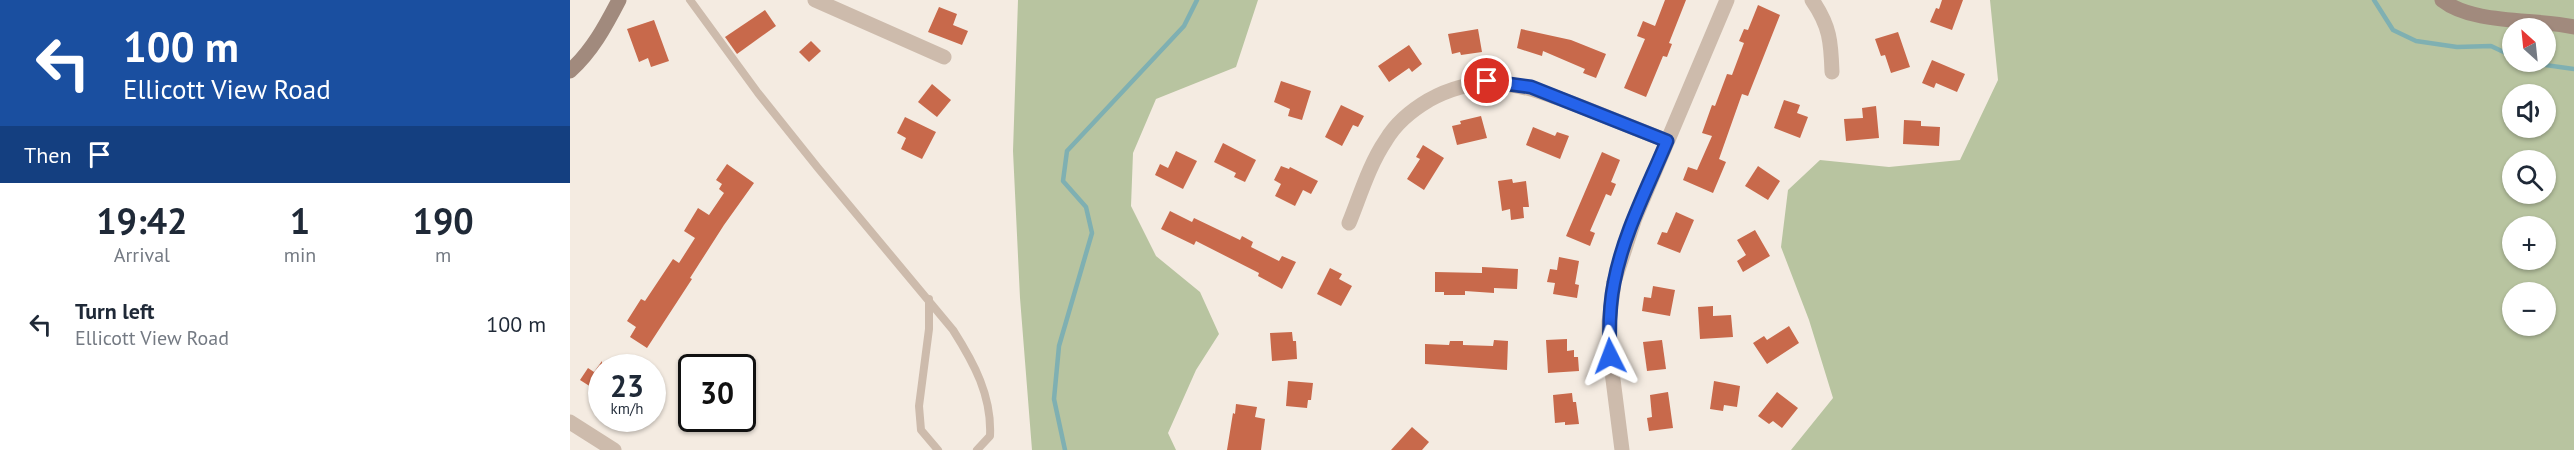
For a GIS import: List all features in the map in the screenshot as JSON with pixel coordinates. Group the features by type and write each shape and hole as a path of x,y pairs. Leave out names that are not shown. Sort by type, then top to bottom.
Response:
{"street":[{"path":"570,71 585,57 601,36 619,0"},
{"path":"815,0 944,57"},
{"path":"1622,450 1610,356 1609,322 1614,282 1635,218 1727,0"},
{"path":"1812,0 1826,24 1830,38 1832,72"},
{"path":"2442,0 2460,10 2482,15 2574,27"},
{"path":"1349,224 1376,156 1402,120 1421,105 1442,93 1466,85 1487,81 1531,87 1667,141"},
{"path":"570,422 614,450"}],"lane":[{"path":"690,0 758,93 929,299 969,355 991,414 990,436 977,450"},
{"path":"929,299 929,329 919,406 921,430 938,450"}],"green space":[{"path":"1018,0 1258,0 1236,67 1156,99 1133,153 1131,206 1156,256 1200,292 1219,334 1196,370 1168,433 1176,450 1032,450 1020,298 1013,151"},
{"path":"1990,0 2574,0 2574,450 1791,450 1833,398 1809,320 1781,247 1788,190 1820,160 1889,167 1960,160 1998,80"}],"building":[{"path":"1665,0 1686,0 1669,43 1672,44 1667,57 1663,56 1646,97 1624,88 1645,39 1637,36 1643,21 1655,26"},
{"path":"1942,0 1963,0 1952,30 1930,22"},
{"path":"1758,5 1780,15 1748,96 1742,94 1719,159 1726,162 1713,193 1683,180 1688,167 1697,170 1712,136 1702,133 1727,74 1732,75 1744,43 1739,41 1744,29 1748,30"},
{"path":"939,7 957,14 953,25 968,31 962,45 928,32"},
{"path":"765,10 776,26 737,54 725,37"},
{"path":"654,20 669,61 651,67 648,58 639,62 627,29"},
{"path":"1478,29 1482,52 1452,54 1448,34"},
{"path":"1521,29 1571,40 1606,54 1596,78 1583,73 1585,69 1543,51 1542,56 1517,48"},
{"path":"1898,32 1910,67 1891,73 1885,55 1881,56 1875,39"},
{"path":"811,41 821,51 809,62 799,52"},
{"path":"1409,45 1422,64 1412,72 1409,68 1389,82 1378,66"},
{"path":"1932,60 1965,74 1957,92 1936,83 1934,88 1922,83"},
{"path":"1281,81 1311,91 1302,120 1288,116 1290,109 1274,102"},
{"path":"932,84 951,100 937,117 918,102"},
{"path":"1784,100 1800,105 1797,113 1808,117 1800,138 1774,128"},
{"path":"1341,105 1364,116 1358,127 1353,125 1342,146 1325,137"},
{"path":"1876,106 1879,138 1846,141 1844,119 1863,118 1862,108"},
{"path":"1481,116 1487,138 1457,145 1452,126 1461,124 1460,121"},
{"path":"905,117 936,132 922,159 901,149 906,138 897,133"},
{"path":"1904,120 1921,121 1921,126 1940,127 1939,146 1903,144"},
{"path":"1533,127 1555,136 1557,132 1569,136 1560,159 1526,145"},
{"path":"1223,143 1256,160 1245,182 1234,177 1236,173 1214,162"},
{"path":"1423,145 1444,158 1424,190 1407,179 1420,159 1416,157"},
{"path":"1176,151 1197,161 1183,189 1155,175 1160,164 1168,168"},
{"path":"1602,152 1620,160 1611,182 1616,184 1611,196 1606,194 1590,231 1595,233 1590,246 1566,236"},
{"path":"727,164 754,183 724,225 647,348 630,337 636,327 627,321 641,299 645,301 673,259 679,263 695,238 684,231 698,208 709,215 724,193 719,189 722,184 716,180"},
{"path":"1281,166 1289,169 1290,167 1318,181 1311,194 1303,190 1295,206 1275,196 1281,184 1274,180"},
{"path":"1758,166 1780,181 1768,200 1745,186"},
{"path":"1512,179 1513,183 1526,181 1529,207 1523,207 1524,218 1511,220 1510,209 1502,211 1498,181"},
{"path":"1170,211 1192,222 1194,218 1240,240 1242,236 1253,242 1251,247 1279,261 1282,256 1296,262 1282,289 1258,276 1259,273 1196,241 1194,245 1161,229"},
{"path":"1676,212 1694,220 1680,253 1657,244 1662,232 1667,233"},
{"path":"1755,230 1770,256 1743,272 1737,261 1746,255 1737,240"},
{"path":"1559,257 1579,261 1575,284 1579,285 1577,298 1553,294 1555,283 1547,282 1550,269 1557,270"},
{"path":"1482,267 1518,269 1517,289 1494,288 1494,293 1465,291 1465,295 1444,295 1444,292 1435,292 1435,272 1482,273"},
{"path":"1330,268 1342,274 1339,279 1352,286 1341,306 1317,294"},
{"path":"1653,286 1675,290 1670,316 1642,311 1644,297 1651,298"},
{"path":"1713,306 1713,316 1731,315 1733,337 1700,339 1698,307"},
{"path":"1789,326 1799,343 1767,364 1753,343 1764,336 1767,340"},
{"path":"1292,332 1293,341 1296,341 1297,359 1272,361 1270,333"},
{"path":"1567,339 1567,351 1574,350 1574,357 1578,357 1579,371 1548,373 1546,340"},
{"path":"1494,340 1508,341 1507,370 1425,364 1425,344 1449,345 1450,341 1463,341 1463,345 1493,346"},
{"path":"1662,340 1666,369 1647,371 1643,342"},
{"path":"588,368 588,385 580,380"},
{"path":"1288,381 1313,383 1311,400 1308,400 1307,408 1286,406"},
{"path":"1714,381 1740,386 1737,407 1724,405 1723,411 1710,409"},
{"path":"1668,392 1673,428 1649,431 1647,418 1652,417 1650,395"},
{"path":"1777,392 1798,408 1782,428 1773,421 1769,424 1758,416"},
{"path":"1572,393 1573,402 1576,402 1579,424 1555,423 1553,395"},
{"path":"1236,404 1257,407 1255,417 1265,419 1261,450 1227,450"},
{"path":"1412,427 1429,442 1422,450 1391,450"}],"waterway":[{"path":"1065,450 1054,399 1059,346 1092,233 1086,207 1063,181 1067,151 1184,26 1197,0"},
{"path":"2374,0 2393,30 2416,41 2457,47 2491,46 2502,51"},
{"path":"2556,66 2574,69"}],"route":[{"path":"1487,81 1531,87 1667,141 1635,218 1614,282 1609,322 1610,356"}]}
